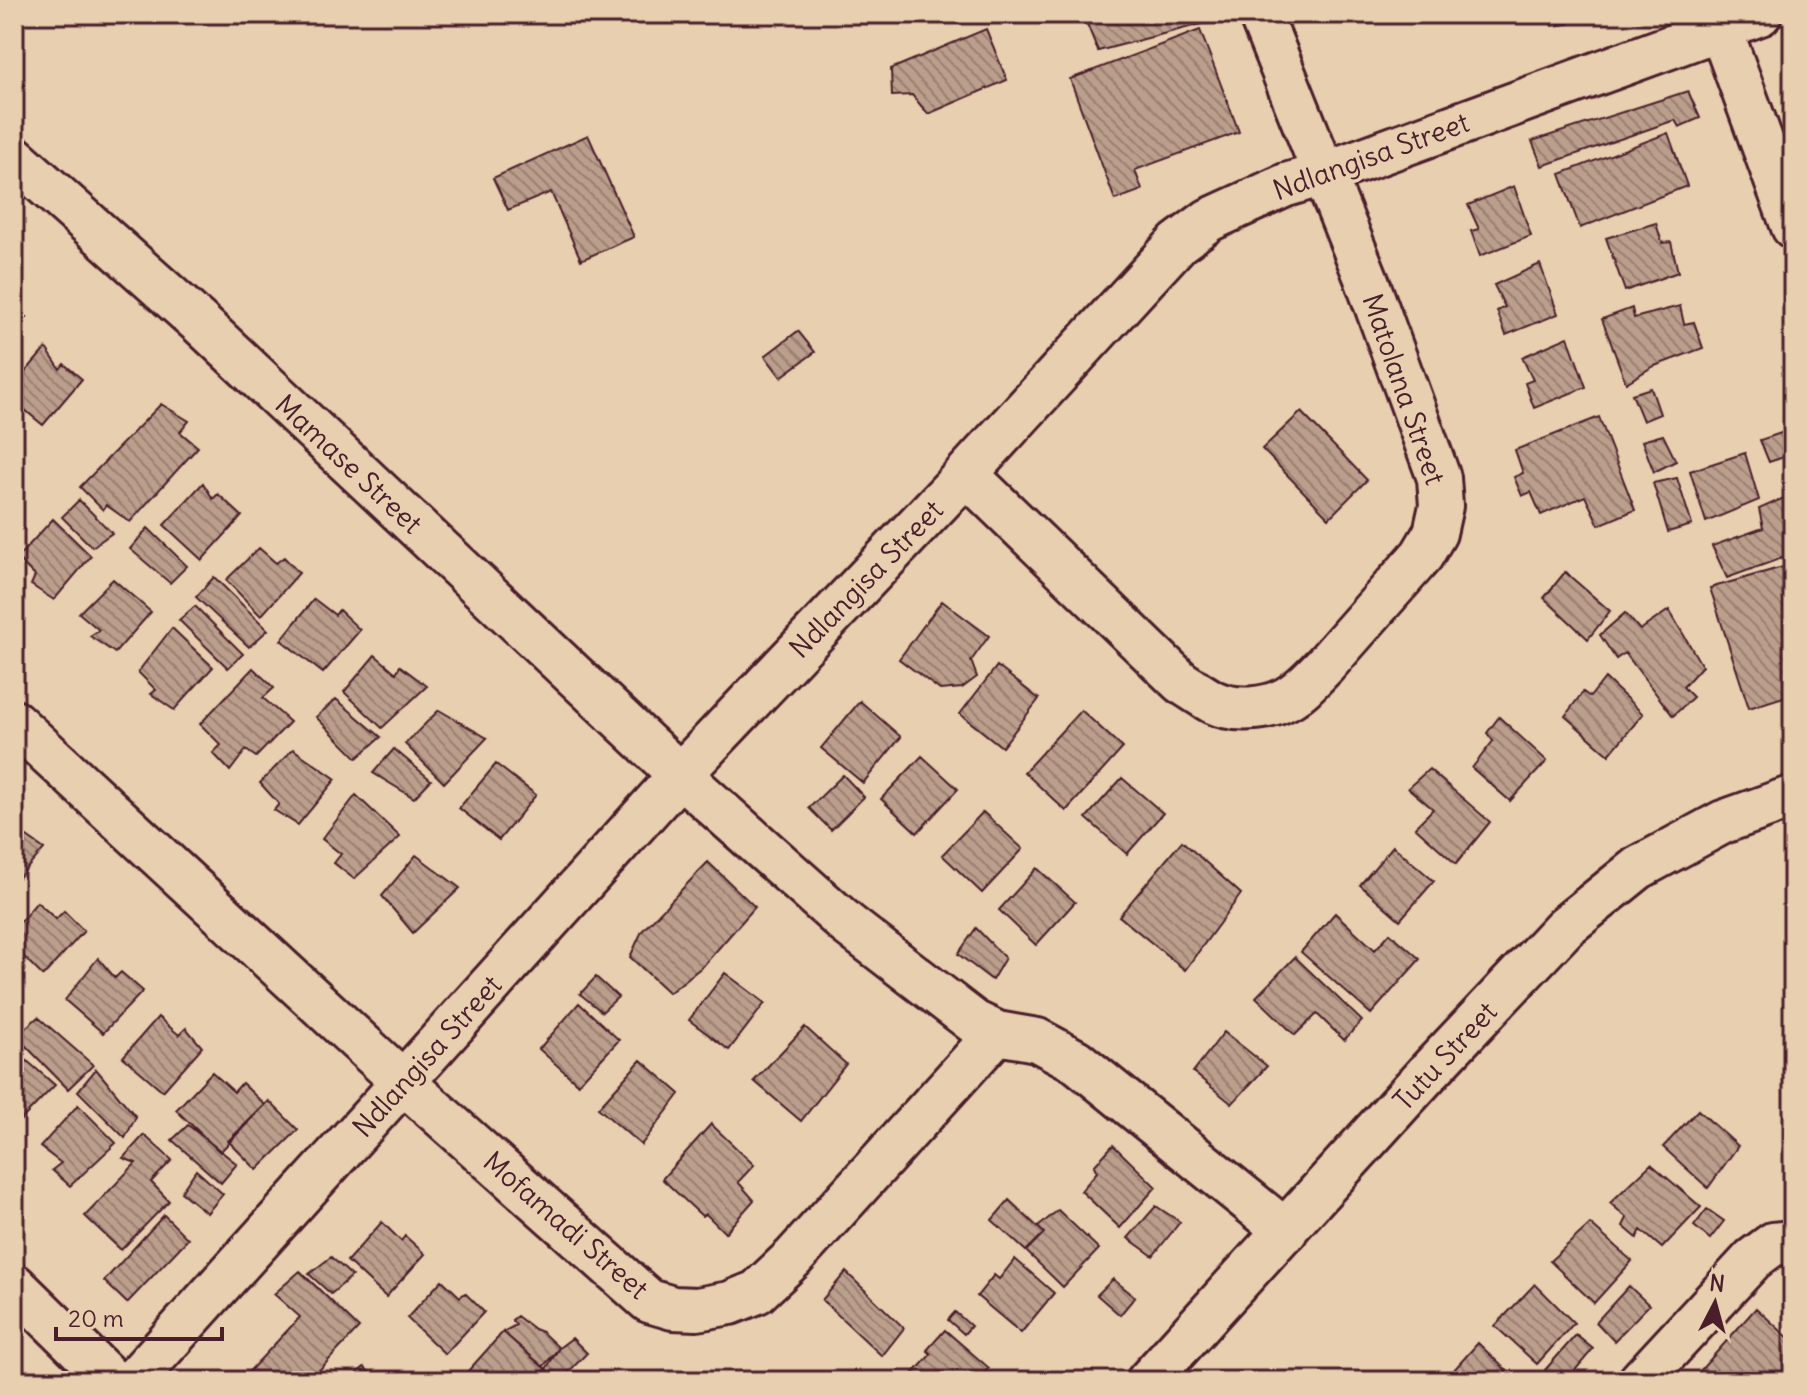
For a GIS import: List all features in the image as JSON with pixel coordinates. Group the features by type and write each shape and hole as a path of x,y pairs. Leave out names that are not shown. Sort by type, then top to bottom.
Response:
{"street":[{"name":"Matolana Street","path":"966,474 1181,682 1215,703 1238,709 1262,707 1286,699 1309,680 1422,555 1435,533 1441,506 1439,478 1366,278 1260,14"},
{"name":"Ndlangisa Street","path":"133,1381 680,775 966,474 1178,243 1209,220 1275,190 1718,21 1760,14"},
{"path":"1718,21 1793,227"},
{"name":"Mamase Street","path":"14,157 200,323 680,775"},
{"name":"Mofamadi Street","path":"14,722 403,1082 649,1301 673,1308 697,1309 730,1303 757,1292 793,1258 997,1033"},
{"path":"680,775 847,924 974,1022 997,1033 1037,1040 1076,1061 1286,1231"},
{"name":"Tutu Street","path":"1148,1381 1433,1067 1565,927 1638,868 1723,822 1793,797"},
{"path":"1640,1381 1753,1259 1773,1244 1793,1242"},
{"path":"14,1285 112,1381"}],"building":[{"path":"1083,14 1219,14 1221,22 1201,24 1098,51"},
{"path":"1546,14 1566,14 1569,24 1552,26"},
{"path":"986,29 1007,80 928,114 912,95 892,96 891,69"},
{"path":"1200,30 1239,132 1135,170 1142,190 1115,200 1070,79"},
{"path":"1688,91 1700,118 1679,127 1675,120 1542,166 1532,141"},
{"path":"1668,133 1687,186 1580,228 1560,174"},
{"path":"588,135 634,237 581,260 551,192 508,210 493,178"},
{"path":"1514,186 1531,236 1480,256 1471,231 1479,229 1468,205"},
{"path":"1656,223 1662,243 1671,242 1678,272 1625,291 1606,238"},
{"path":"1540,264 1558,314 1506,335 1497,311 1505,307 1494,285"},
{"path":"1680,306 1684,324 1694,322 1703,348 1652,367 1626,383 1602,319 1632,308 1634,318"},
{"path":"14,308 27,317 14,334"},
{"path":"798,331 815,352 781,377 765,356"},
{"path":"1568,337 1586,387 1534,408 1525,383 1533,380 1522,357"},
{"path":"46,348 60,369 64,364 82,379 43,425 14,401 14,385"},
{"path":"1651,388 1660,414 1643,421 1632,394"},
{"path":"161,404 189,421 180,432 198,447 130,522 106,505 103,510 80,487"},
{"path":"1301,412 1367,480 1329,518 1262,449"},
{"path":"1599,417 1635,510 1599,525 1585,496 1541,515 1531,492 1522,496 1514,477 1523,473 1515,450"},
{"path":"1793,429 1793,454 1769,462 1760,440"},
{"path":"1663,435 1676,461 1654,472 1642,441"},
{"path":"1745,453 1759,500 1706,522 1690,471"},
{"path":"1677,478 1692,525 1668,532 1653,483"},
{"path":"203,483 213,499 218,494 242,516 202,560 164,525"},
{"path":"1793,494 1793,554 1727,578 1712,546 1763,528 1759,509"},
{"path":"79,500 112,533 92,547 62,517"},
{"path":"53,519 91,556 54,600 31,585 35,576 17,558"},
{"path":"148,528 187,566 170,583 130,549"},
{"path":"259,548 276,563 284,557 299,573 261,616 226,580"},
{"path":"1793,564 1793,694 1749,708 1710,588"},
{"path":"1565,572 1610,611 1588,639 1544,598"},
{"path":"214,577 268,630 249,647 196,597"},
{"path":"113,579 151,612 115,653 90,636 99,630 79,613"},
{"path":"314,599 335,615 339,610 360,630 323,673 281,640"},
{"path":"942,601 989,636 971,661 977,677 962,688 940,690 899,659"},
{"path":"195,606 243,654 228,668 179,620"},
{"path":"1669,610 1702,666 1683,687 1693,697 1673,716 1625,653 1616,659 1600,635 1625,613 1640,630"},
{"path":"172,628 213,667 174,710 151,694 156,690 138,672"},
{"path":"375,655 396,673 400,666 427,686 382,728 344,692"},
{"path":"997,666 1039,699 1002,747 960,714"},
{"path":"253,668 274,688 263,698 290,722 256,757 246,750 230,771 213,753 221,745 200,724"},
{"path":"1605,678 1643,714 1609,755 1565,716 1583,692 1590,697"},
{"path":"336,699 381,737 357,758 316,717"},
{"path":"860,701 901,737 863,783 821,748"},
{"path":"439,710 487,738 444,783 405,744"},
{"path":"1081,710 1123,748 1066,811 1024,772"},
{"path":"1499,717 1547,761 1510,801 1472,768 1493,741 1487,733"},
{"path":"293,749 336,779 298,825 274,810 279,804 260,783"},
{"path":"394,749 431,780 414,798 373,773"},
{"path":"922,756 958,789 917,833 881,799"},
{"path":"496,764 536,795 499,840 459,808"},
{"path":"1429,769 1490,822 1456,864 1415,827 1433,809 1408,788"},
{"path":"843,775 864,797 831,830 809,808"},
{"path":"1122,778 1163,813 1127,854 1086,818"},
{"path":"356,795 400,837 354,879 334,863 341,854 322,839"},
{"path":"983,812 1023,849 982,893 942,855"},
{"path":"14,828 44,849 14,883"},
{"path":"1182,841 1241,894 1185,970 1119,916"},
{"path":"1393,846 1434,881 1400,920 1360,885"},
{"path":"416,855 460,888 413,933 382,896"},
{"path":"708,862 755,907 703,966 669,993 630,957 642,931"},
{"path":"1037,868 1075,902 1036,945 999,910"},
{"path":"37,902 56,919 64,911 84,931 43,976 14,947 14,929"},
{"path":"1335,913 1375,950 1390,933 1420,959 1371,1014 1301,952"},
{"path":"976,928 1005,958 992,980 958,954"},
{"path":"1295,957 1362,1021 1344,1040 1317,1014 1295,1035 1256,997"},
{"path":"98,958 115,978 121,972 143,991 103,1033 65,1000"},
{"path":"725,973 765,1003 729,1050 689,1020"},
{"path":"596,977 618,997 602,1012 580,994"},
{"path":"579,1003 619,1040 578,1084 539,1049"},
{"path":"38,1017 93,1065 68,1089 16,1036"},
{"path":"158,1017 179,1035 186,1028 202,1047 163,1091 123,1057"},
{"path":"805,1027 846,1064 801,1121 754,1081"},
{"path":"1224,1032 1267,1066 1232,1104 1193,1072"},
{"path":"18,1053 55,1085 14,1127 14,1057"},
{"path":"641,1060 680,1094 641,1145 598,1108"},
{"path":"96,1069 136,1117 125,1138 78,1091"},
{"path":"212,1072 234,1092 242,1083 265,1105 220,1152 176,1110"},
{"path":"269,1101 298,1130 257,1170 228,1141"},
{"path":"78,1105 116,1143 70,1186 52,1170 61,1163 40,1147"},
{"path":"1698,1110 1738,1146 1708,1188 1663,1147"},
{"path":"711,1124 754,1165 738,1182 754,1200 725,1233 662,1179"},
{"path":"188,1125 237,1164 221,1183 172,1140"},
{"path":"144,1135 172,1160 151,1182 169,1201 121,1250 85,1216 136,1163 123,1158"},
{"path":"1113,1145 1156,1187 1120,1228 1081,1191 1097,1172 1094,1166"},
{"path":"1651,1164 1701,1207 1662,1248 1641,1230 1637,1238 1623,1226 1627,1218 1610,1203"},
{"path":"196,1170 223,1194 207,1213 181,1192"},
{"path":"1009,1200 1044,1233 1026,1251 992,1220"},
{"path":"1156,1206 1180,1222 1153,1256 1128,1238"},
{"path":"1707,1209 1724,1221 1710,1239 1694,1226"},
{"path":"1058,1210 1099,1249 1063,1287 1026,1251 1044,1233 1038,1227"},
{"path":"164,1215 188,1239 127,1303 104,1281"},
{"path":"382,1222 401,1241 405,1236 425,1254 386,1297 347,1261"},
{"path":"1590,1224 1632,1261 1594,1303 1550,1261"},
{"path":"331,1257 352,1276 331,1294 309,1274"},
{"path":"1015,1259 1054,1293 1021,1333 977,1296 994,1275 999,1279"},
{"path":"300,1271 359,1328 309,1381 243,1381 300,1317 274,1294"},
{"path":"846,1272 904,1328 882,1356 822,1300"},
{"path":"1113,1279 1135,1297 1120,1315 1097,1295"},
{"path":"442,1280 460,1297 465,1293 484,1312 445,1354 407,1318"},
{"path":"1535,1284 1574,1323 1537,1364 1495,1326"},
{"path":"1629,1286 1649,1305 1614,1341 1596,1322"},
{"path":"1756,1308 1793,1342 1793,1381 1691,1381"},
{"path":"955,1312 971,1326 964,1334 948,1320"},
{"path":"517,1316 542,1332 559,1348 543,1367 503,1332 516,1325 512,1320"},
{"path":"945,1330 989,1368 977,1381 922,1381 913,1374 931,1354 927,1350"},
{"path":"503,1332 546,1369 534,1381 459,1381"},
{"path":"1576,1335 1593,1349 1566,1381 1557,1381 1545,1370"},
{"path":"572,1338 587,1353 560,1381 546,1369 559,1348"},
{"path":"1478,1343 1516,1380 1515,1381 1444,1381"},
{"path":"364,1367 378,1381 348,1381"}]}
